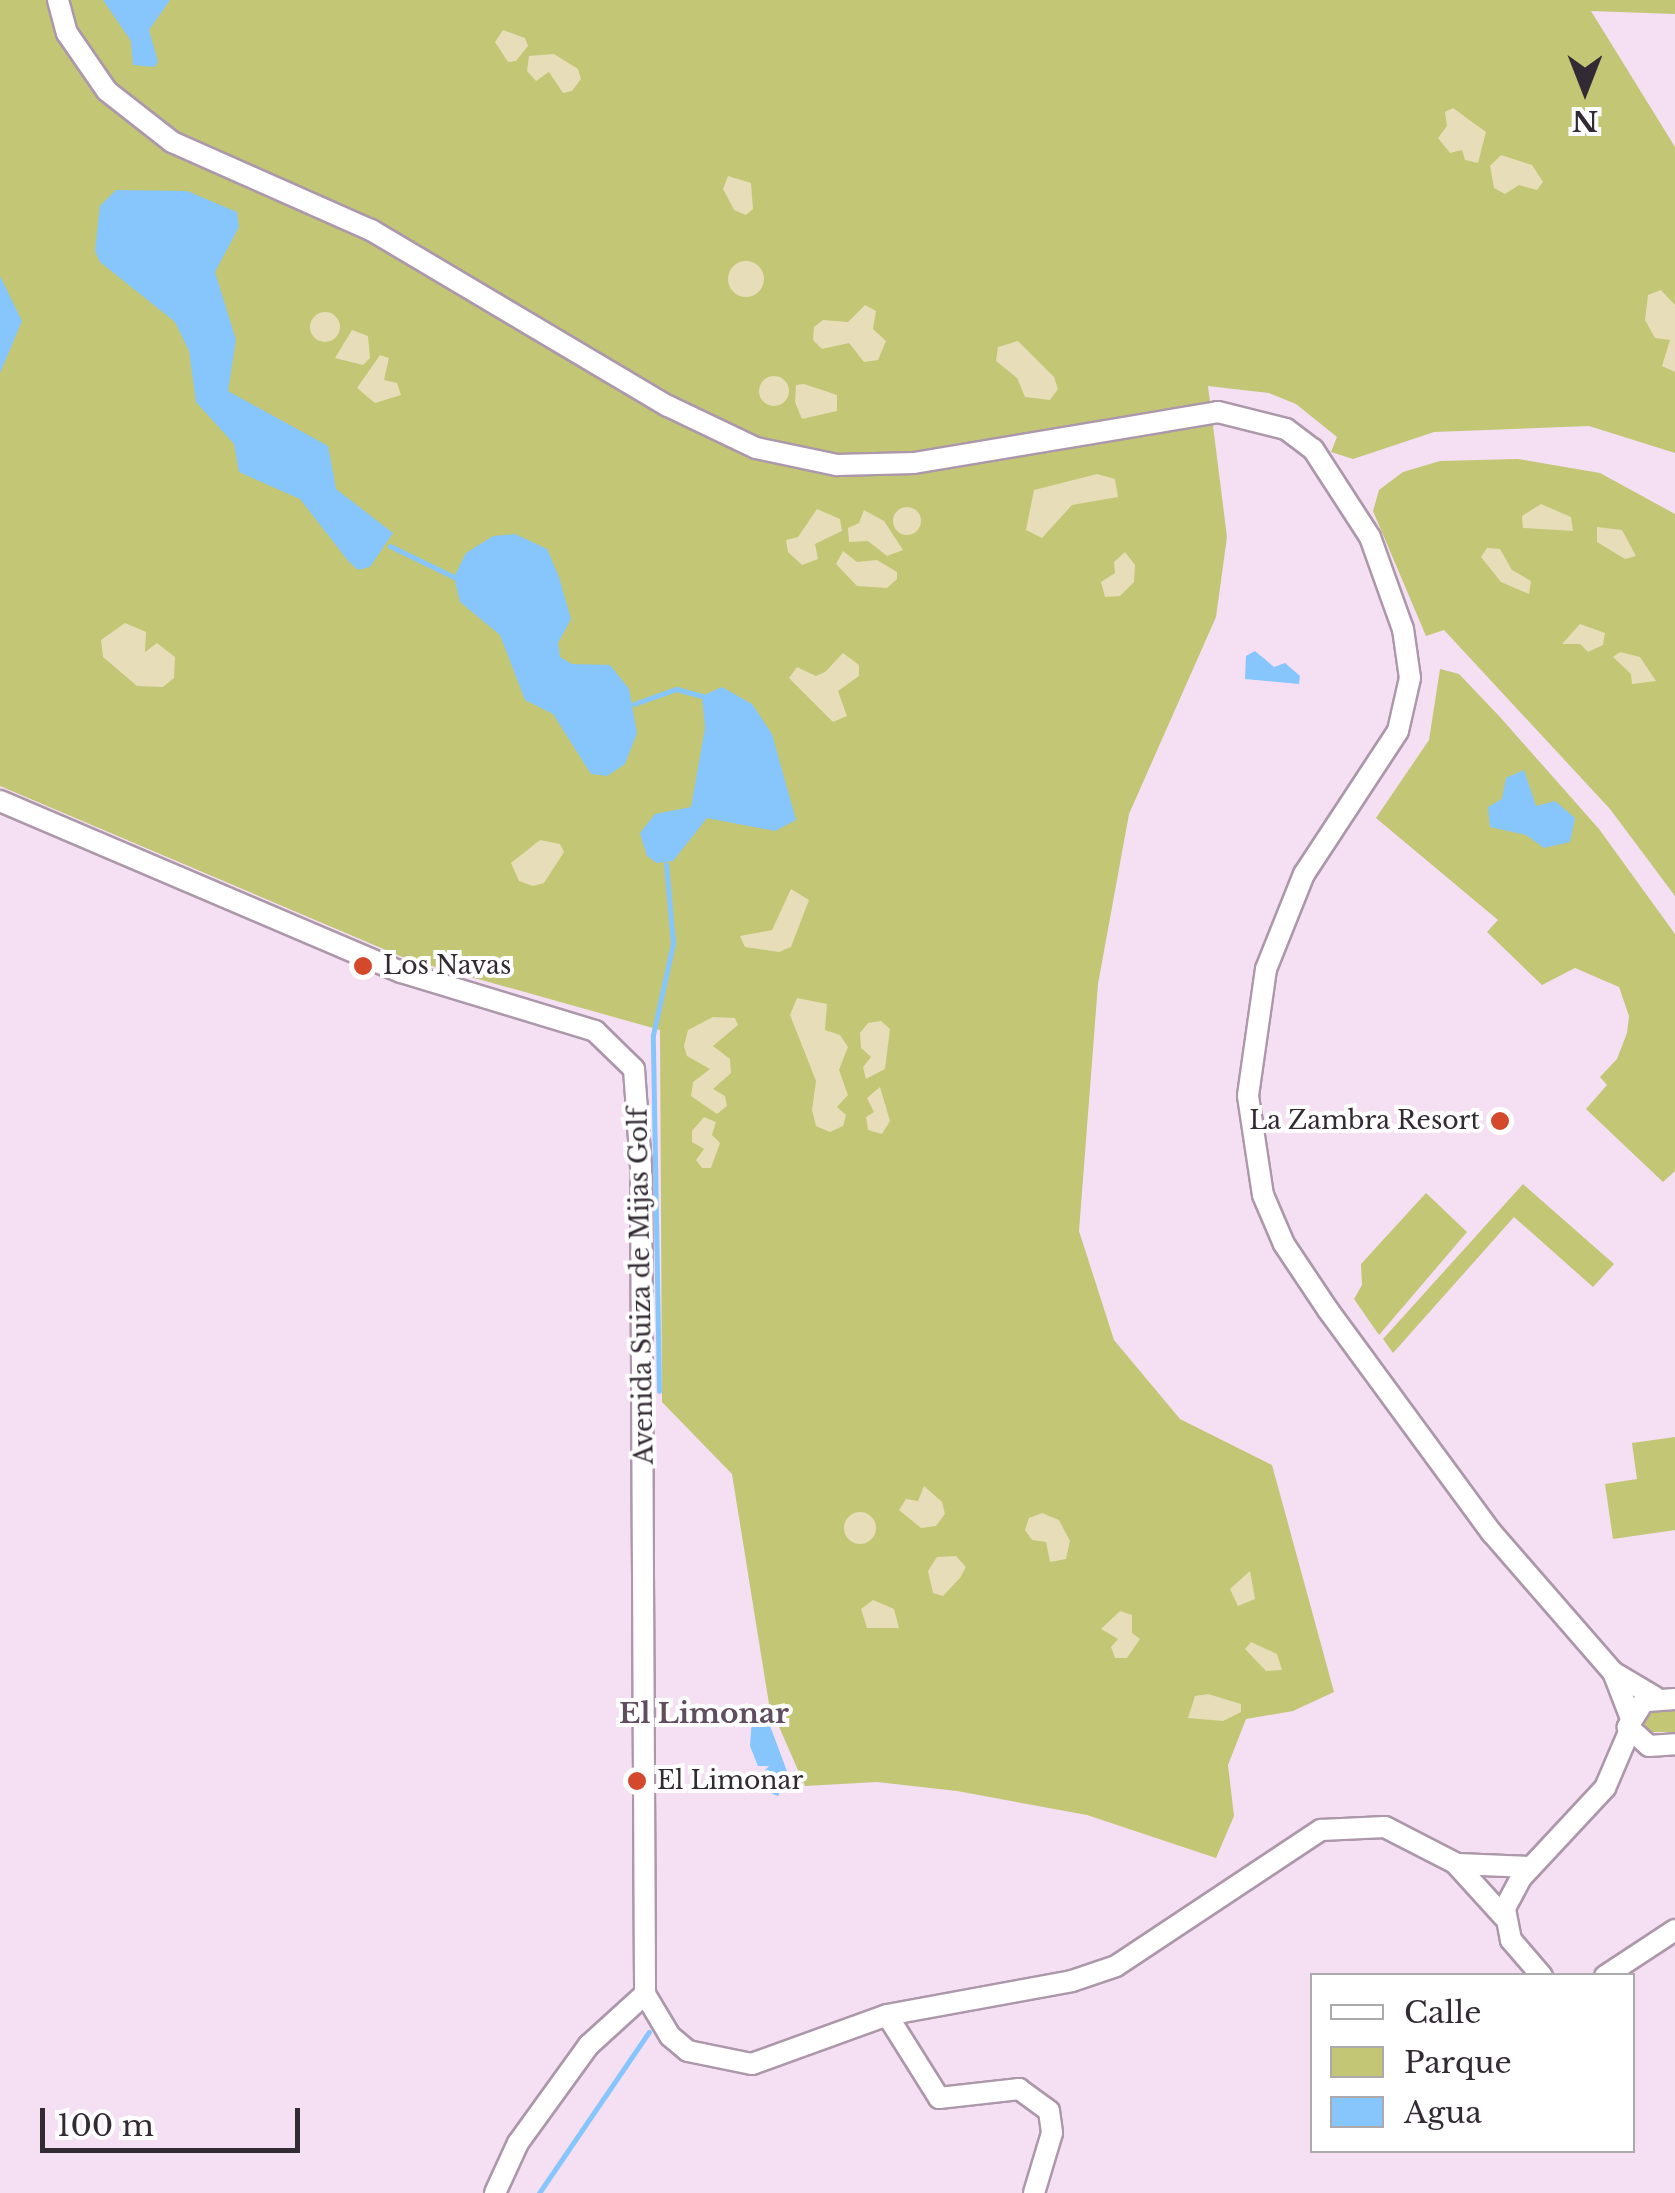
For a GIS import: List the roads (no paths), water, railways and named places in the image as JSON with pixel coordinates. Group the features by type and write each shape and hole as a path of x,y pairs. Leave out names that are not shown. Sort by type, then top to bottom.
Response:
{"street":[{"path":"58,0 68,33 107,91 172,142 370,230 668,406 756,448 838,465 914,463 1218,412 1286,429 1313,449 1370,537 1403,629 1410,678 1398,731 1304,874 1271,954 1255,1020 1250,1143 1284,1244 1328,1310 1492,1533 1613,1672 1630,1724 1650,1746 1675,1744"},
{"name":"Avenida Suiza de Mijas Golf","path":"0,801 401,972 595,1031 634,1069 641,1148 645,1994 655,2016 688,2051 752,2064 887,2015"},
{"path":"1504,1916 1530,1868 1605,1788 1630,1724 1667,1695 1613,1672"},
{"path":"1034,2193 1052,2133 1049,2111 1019,2089 940,2098 887,2015 1072,1981 1116,1966 1321,1830 1386,1827 1455,1863 1504,1916 1511,1940 1539,1973"},
{"path":"1455,1863 1530,1868"},
{"path":"1610,1973 1675,1930"},
{"path":"496,2193 518,2142 589,2045 645,1994"}],"water":[{"path":"103,0 170,0 149,30 158,62 154,67 133,65 131,41"},
{"path":"116,190 187,191 237,212 239,227 215,272 236,340 228,391 328,446 336,489 393,533 370,567 358,570 349,562 300,499 239,472 234,444 196,402 189,351 175,322 100,262 95,251 100,206"},
{"path":"0,276 22,321 0,373"},
{"path":"515,534 547,549 559,577 571,619 558,643 560,657 572,664 610,665 629,689 637,733 625,764 607,776 591,774 553,714 525,700 500,635 460,602 454,577 466,553 493,536"},
{"path":"1255,651 1274,667 1285,663 1300,676 1299,684 1245,679 1246,656"},
{"path":"722,687 752,704 772,734 796,820 775,831 707,818 673,861 657,863 647,856 640,833 655,814 691,807 705,728 702,696"},
{"path":"1524,770 1536,806 1555,801 1575,818 1570,842 1544,848 1526,835 1490,827 1488,807 1502,799 1506,778"},
{"path":"766,1715 788,1774 778,1796 761,1789 758,1778 769,1766 758,1766 750,1746 752,1718"}],"waterway":[{"path":"390,546 454,577"},
{"path":"634,704 676,689 702,696"},
{"path":"659,1391 653,1035 673,943 666,864"},
{"path":"539,2193 649,2032"}],"place":[{"name":"Los Navas","path":"363,966"},
{"name":"La Zambra Resort","path":"1500,1121"},
{"name":"El Limonar","path":"637,1781"}],"district":[{"name":"El Limonar","path":"704,1714"}]}
